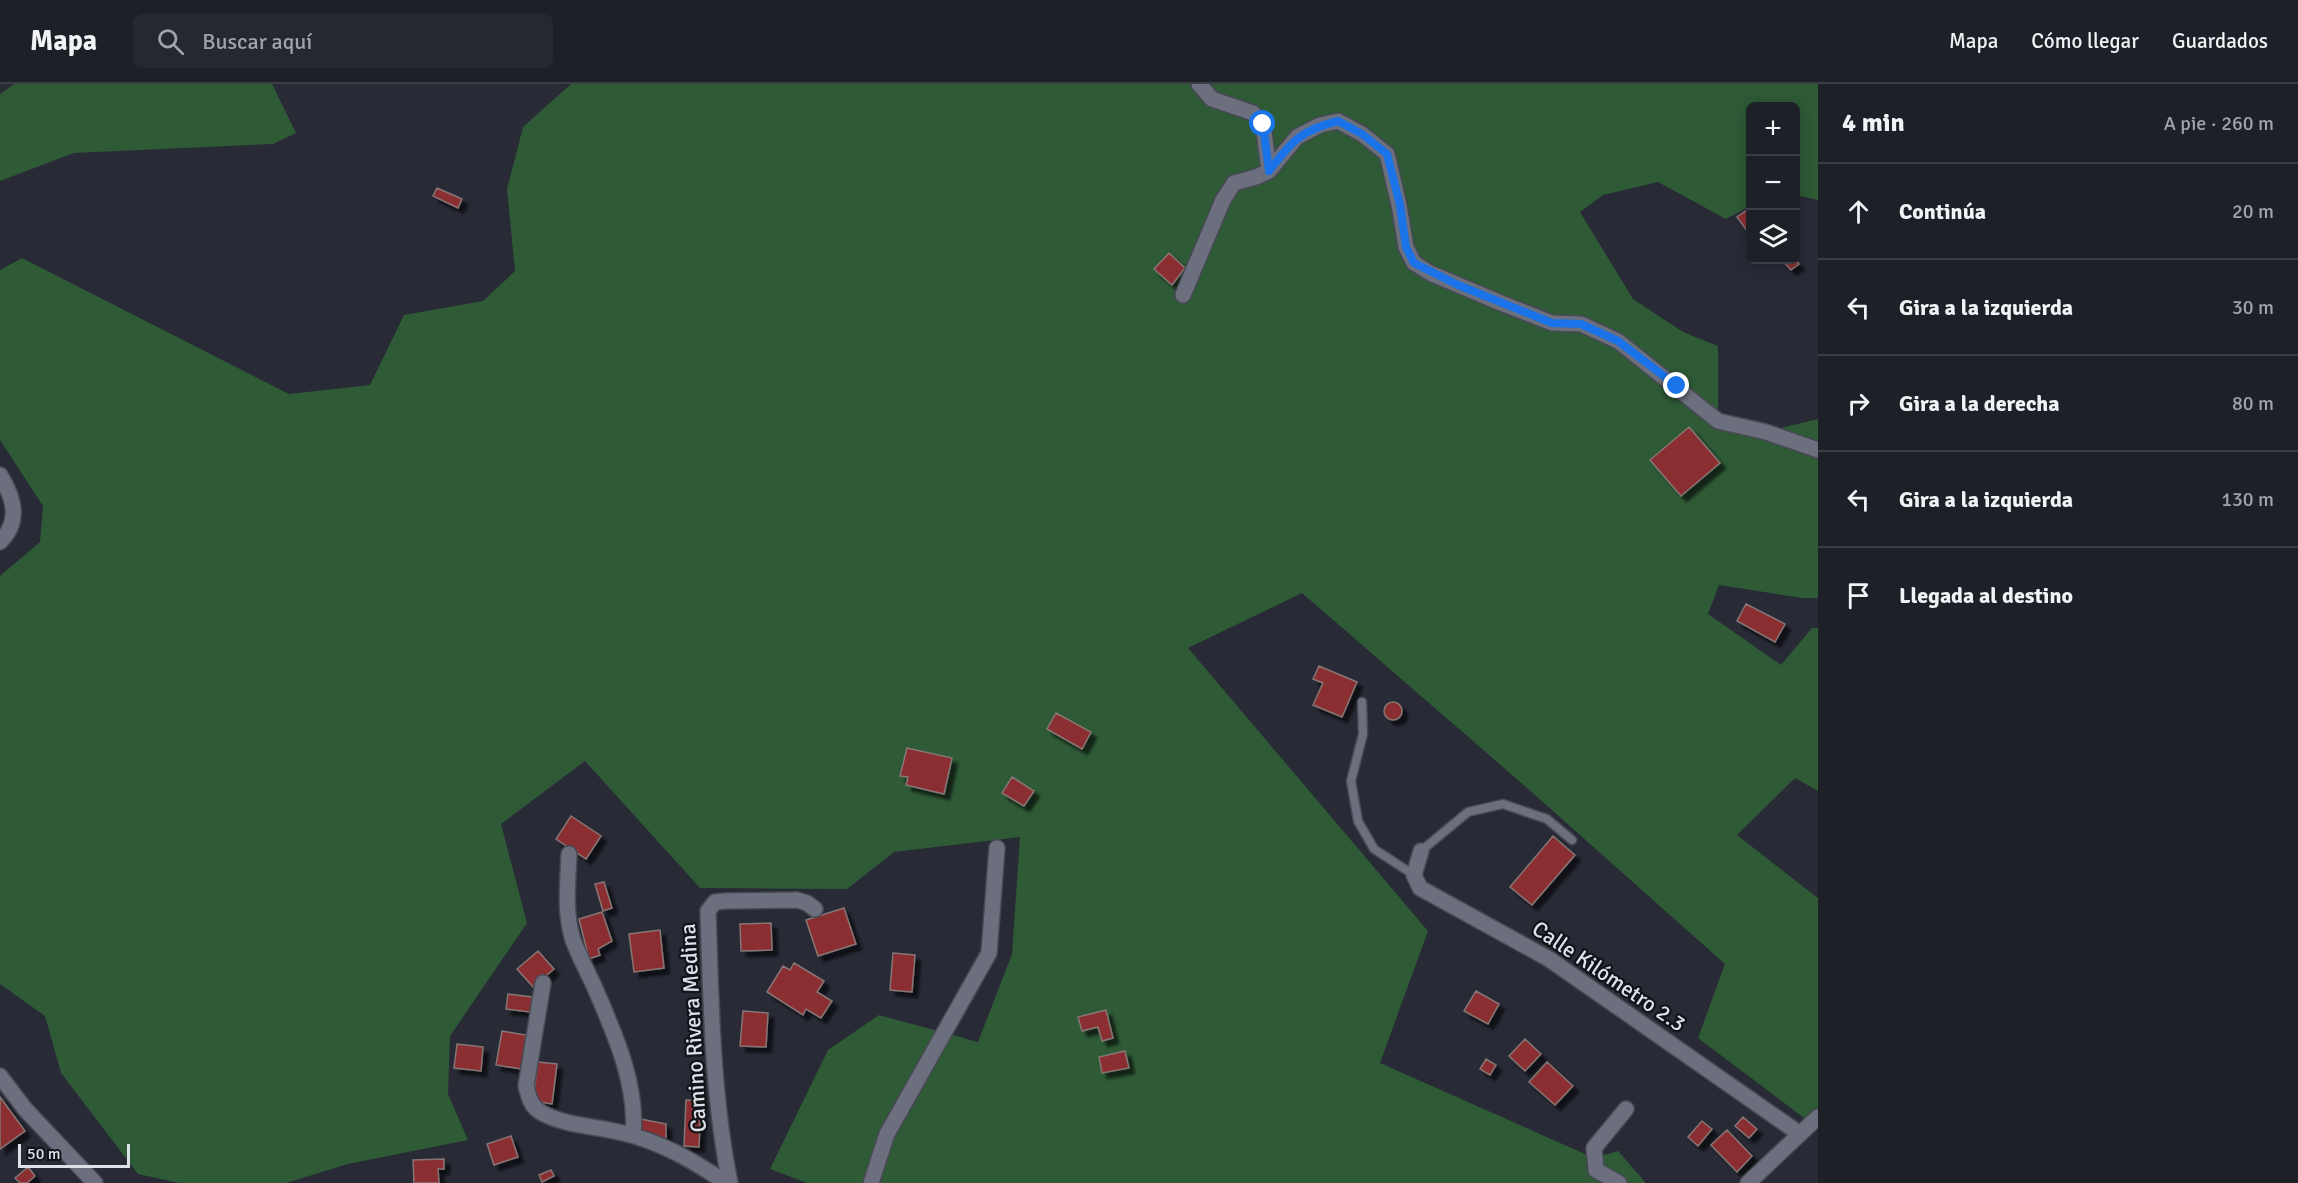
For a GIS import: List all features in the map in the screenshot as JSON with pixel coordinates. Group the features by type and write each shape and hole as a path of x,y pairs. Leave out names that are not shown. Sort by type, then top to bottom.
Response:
{"street":[{"path":"1199,84 1212,99 1253,113 1263,124 1269,171"},
{"path":"1183,295 1223,200 1234,183 1269,171 1297,137 1320,125 1338,121 1362,134 1387,154 1400,205 1406,247 1414,263 1458,285 1552,323 1581,324 1618,341 1718,421 1766,432 1818,450"},
{"path":"0,476 10,492 13,520 8,534 0,542"},
{"path":"871,1183 887,1134 989,953 997,848"},
{"path":"1414,875 1421,851"},
{"path":"569,854 567,912 570,926 577,950 619,1049 635,1115 633,1135"},
{"name":"Calle Kilómetro 2.3","path":"1414,875 1420,888 1549,959 1800,1134"},
{"name":"Camino Rivera Medina","path":"728,1183 717,1096 708,912 715,902 726,900 797,900 815,909"},
{"path":"543,983 526,1086 530,1103 541,1112 556,1118 633,1135 695,1161 728,1183"},
{"path":"0,1076 26,1109 95,1183"},
{"path":"1619,1183 1596,1170 1594,1148 1626,1109"},
{"path":"1748,1183 1818,1117"}],"lane":[{"path":"1362,702 1363,734 1351,781 1358,821 1374,849 1414,875"},
{"path":"1421,851 1468,812 1503,804 1547,819 1572,840"}],"green space":[{"path":"14,84 272,84 296,133 273,144 74,153 0,181 0,94"},
{"path":"571,84 1818,84 1818,200 1800,196 1800,102 1746,102 1746,208 1726,219 1658,182 1603,195 1580,212 1633,299 1683,332 1718,346 1718,413 1749,436 1818,419 1818,598 1802,598 1719,585 1708,614 1781,665 1812,628 1818,628 1818,791 1795,778 1737,835 1818,898 1818,1108 1808,1121 1698,1038 1725,964 1526,787 1302,593 1188,648 1428,931 1380,1063 1594,1158 1618,1151 1646,1183 807,1183 770,1169 828,1050 879,1015 978,1042 1012,954 1020,837 894,852 847,889 700,888 585,761 501,824 527,923 450,1036 448,1094 468,1140 348,1164 286,1183 179,1183 138,1174 61,1073 45,1016 0,984 0,576 40,542 43,506 0,440 0,270 22,258 289,394 370,385 404,315 483,301 515,271 507,189 523,127"}],"building":[{"path":"437,188 462,199 458,208 433,196"},
{"path":"1746,211 1746,229 1737,217"},
{"path":"1169,253 1185,268 1172,285 1154,269"},
{"path":"1786,264 1799,264 1791,270"},
{"path":"1689,427 1720,463 1681,496 1650,460"},
{"path":"1746,604 1785,624 1775,642 1737,621"},
{"path":"1319,666 1357,682 1342,717 1313,705 1323,683 1313,679"},
{"path":"1393,702 1399,705 1402,711 1399,717 1393,720 1387,717 1384,711 1387,705"},
{"path":"1056,713 1091,732 1082,749 1047,729"},
{"path":"907,748 952,758 944,794 906,785 908,777 900,776"},
{"path":"1012,777 1034,791 1024,806 1002,793"},
{"path":"571,816 601,836 586,859 556,839"},
{"path":"1553,836 1575,855 1532,905 1510,887"},
{"path":"604,882 612,908 603,911 595,884"},
{"path":"844,908 856,944 818,956 806,920"},
{"path":"602,912 612,941 598,949 600,955 589,959 579,919"},
{"path":"771,923 772,950 741,951 740,924"},
{"path":"660,930 664,968 634,972 629,934"},
{"path":"538,951 554,969 533,987 517,969"},
{"path":"893,953 915,955 912,992 890,990"},
{"path":"794,963 824,981 817,992 832,1001 821,1018 806,1009 803,1015 767,992 783,966 790,970"},
{"path":"1476,991 1499,1004 1488,1024 1464,1011"},
{"path":"508,994 532,997 530,1012 506,1009"},
{"path":"1106,1010 1113,1038 1102,1041 1098,1027 1082,1031 1078,1017"},
{"path":"743,1011 768,1013 766,1047 740,1046"},
{"path":"502,1031 526,1035 521,1069 496,1065"},
{"path":"1525,1039 1541,1054 1525,1071 1509,1056"},
{"path":"457,1044 483,1047 481,1071 454,1068"},
{"path":"1125,1051 1129,1068 1102,1073 1099,1057"},
{"path":"1486,1059 1496,1065 1490,1075 1480,1069"},
{"path":"538,1062 557,1064 552,1104 533,1101"},
{"path":"1547,1062 1573,1086 1555,1105 1529,1082"},
{"path":"0,1097 25,1131 0,1149"},
{"path":"686,1100 701,1101 699,1147 684,1146"},
{"path":"1743,1117 1757,1129 1749,1138 1735,1126"},
{"path":"641,1119 666,1124 666,1145 640,1135"},
{"path":"1702,1121 1712,1129 1698,1146 1688,1137"},
{"path":"1727,1130 1752,1156 1737,1172 1711,1145"},
{"path":"511,1136 518,1157 494,1165 487,1144"},
{"path":"444,1159 444,1169 438,1169 439,1183 414,1183 413,1160"},
{"path":"28,1167 35,1176 27,1183 20,1183 15,1178"},
{"path":"551,1170 554,1176 542,1182 539,1175"}],"route":[{"path":"1263,124 1269,171 1297,137 1320,125 1338,121 1362,134 1387,154 1400,205 1406,247 1414,263 1458,285 1552,323 1581,324 1618,341 1677,386"}]}
